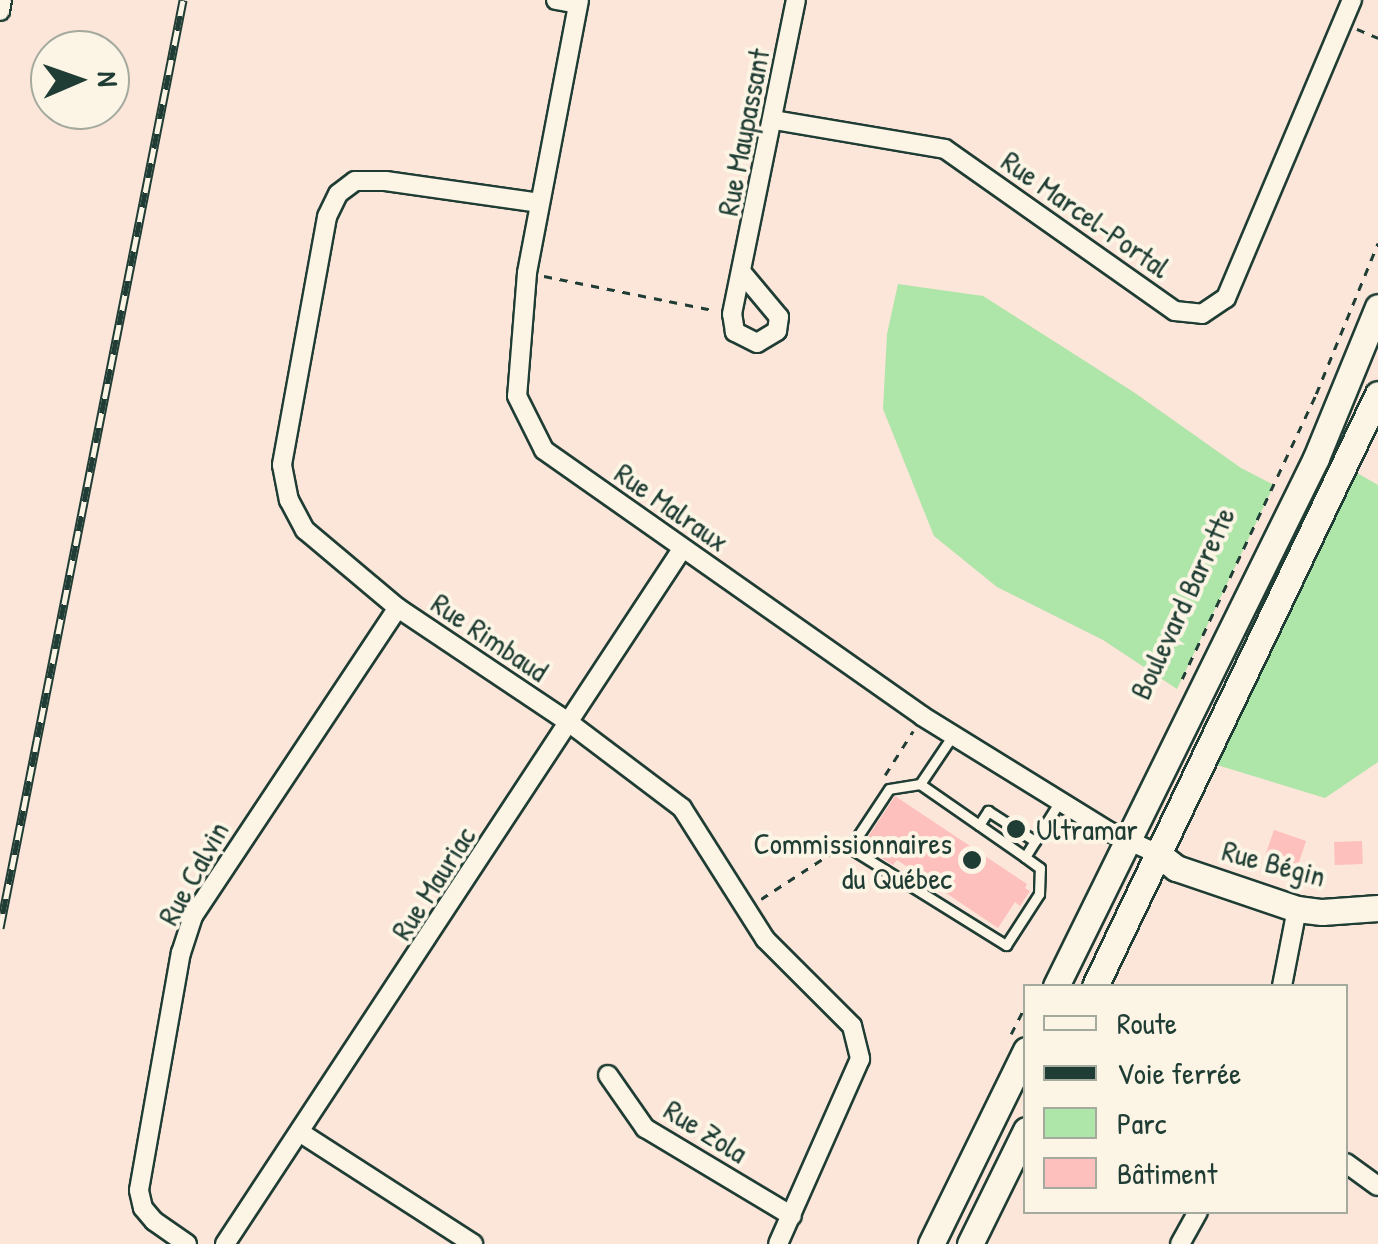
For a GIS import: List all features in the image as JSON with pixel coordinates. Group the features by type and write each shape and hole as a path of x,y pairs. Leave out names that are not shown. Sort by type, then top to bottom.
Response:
{"main road":[{"name":"Boulevard Barrette","path":"1057,984 1316,458 1378,306"},
{"path":"1096,984 1378,394"},
{"name":"Rue Bégin","path":"1158,854 1176,868 1296,909 1322,912 1378,908"},
{"path":"931,1244 1023,1056"},
{"path":"970,1244 1023,1136"}],"street":[{"path":"0,11 2,0"},
{"path":"556,0 578,2"},
{"name":"Rue Maupassant","path":"732,314 796,0"},
{"name":"Rue Marcel-Portal","path":"774,120 946,149 1175,310 1202,314 1226,298 1352,0"},
{"name":"Rue Malraux","path":"578,2 528,273 518,396 544,450 922,716 1125,840 1158,854"},
{"name":"Rue Rimbaud","path":"540,202 355,181 338,194 327,216 282,465 289,500 305,530 398,608 571,724 682,808 765,939 852,1026 860,1059 778,1244"},
{"path":"732,314 735,332 746,341 757,344 777,331 779,317 743,274"},
{"name":"Rue Mauriac","path":"225,1244 571,724 682,549"},
{"name":"Rue Calvin","path":"187,1244 154,1221 143,1208 139,1190 181,953 193,916 398,608"},
{"path":"1282,984 1296,909"},
{"name":"Rue Zola","path":"608,1075 645,1128 792,1216"},
{"path":"301,1133 472,1244"},
{"path":"1348,1164 1378,1186"},
{"path":"1180,1244 1197,1214"}],"lane":[{"path":"920,784 953,735"},
{"path":"920,784 979,825 1040,868 1039,894 1006,945 850,848 889,789 920,784"},
{"path":"1025,857 1060,801"},
{"path":"979,825 988,811 1035,841"}],"path":[{"path":"1342,23 1378,38"},
{"name":"Boulevard Barrette","path":"1177,689 1316,394 1378,242"},
{"path":"528,273 732,314"},
{"path":"881,782 922,716"},
{"path":"748,908 840,848"}],"green space":[{"path":"898,284 983,296 1135,393 1241,468 1274,485 1177,689 1103,640 997,587 934,536 883,409 887,334"},
{"path":"1345,466 1378,485 1378,762 1325,798 1204,761"}],"building":[{"path":"895,796 1027,884 1025,888 1030,891 1020,906 1015,902 998,928 897,860 893,865 862,846"},
{"path":"1274,830 1306,841 1297,868 1265,856"},
{"path":"1362,841 1363,864 1335,865 1334,842"}],"railway":[{"path":"0,928 183,0"}],"place":[{"name":"Ultramar","path":"1016,829"},
{"name":"Commissionnaires du Québec","path":"972,860"}]}
